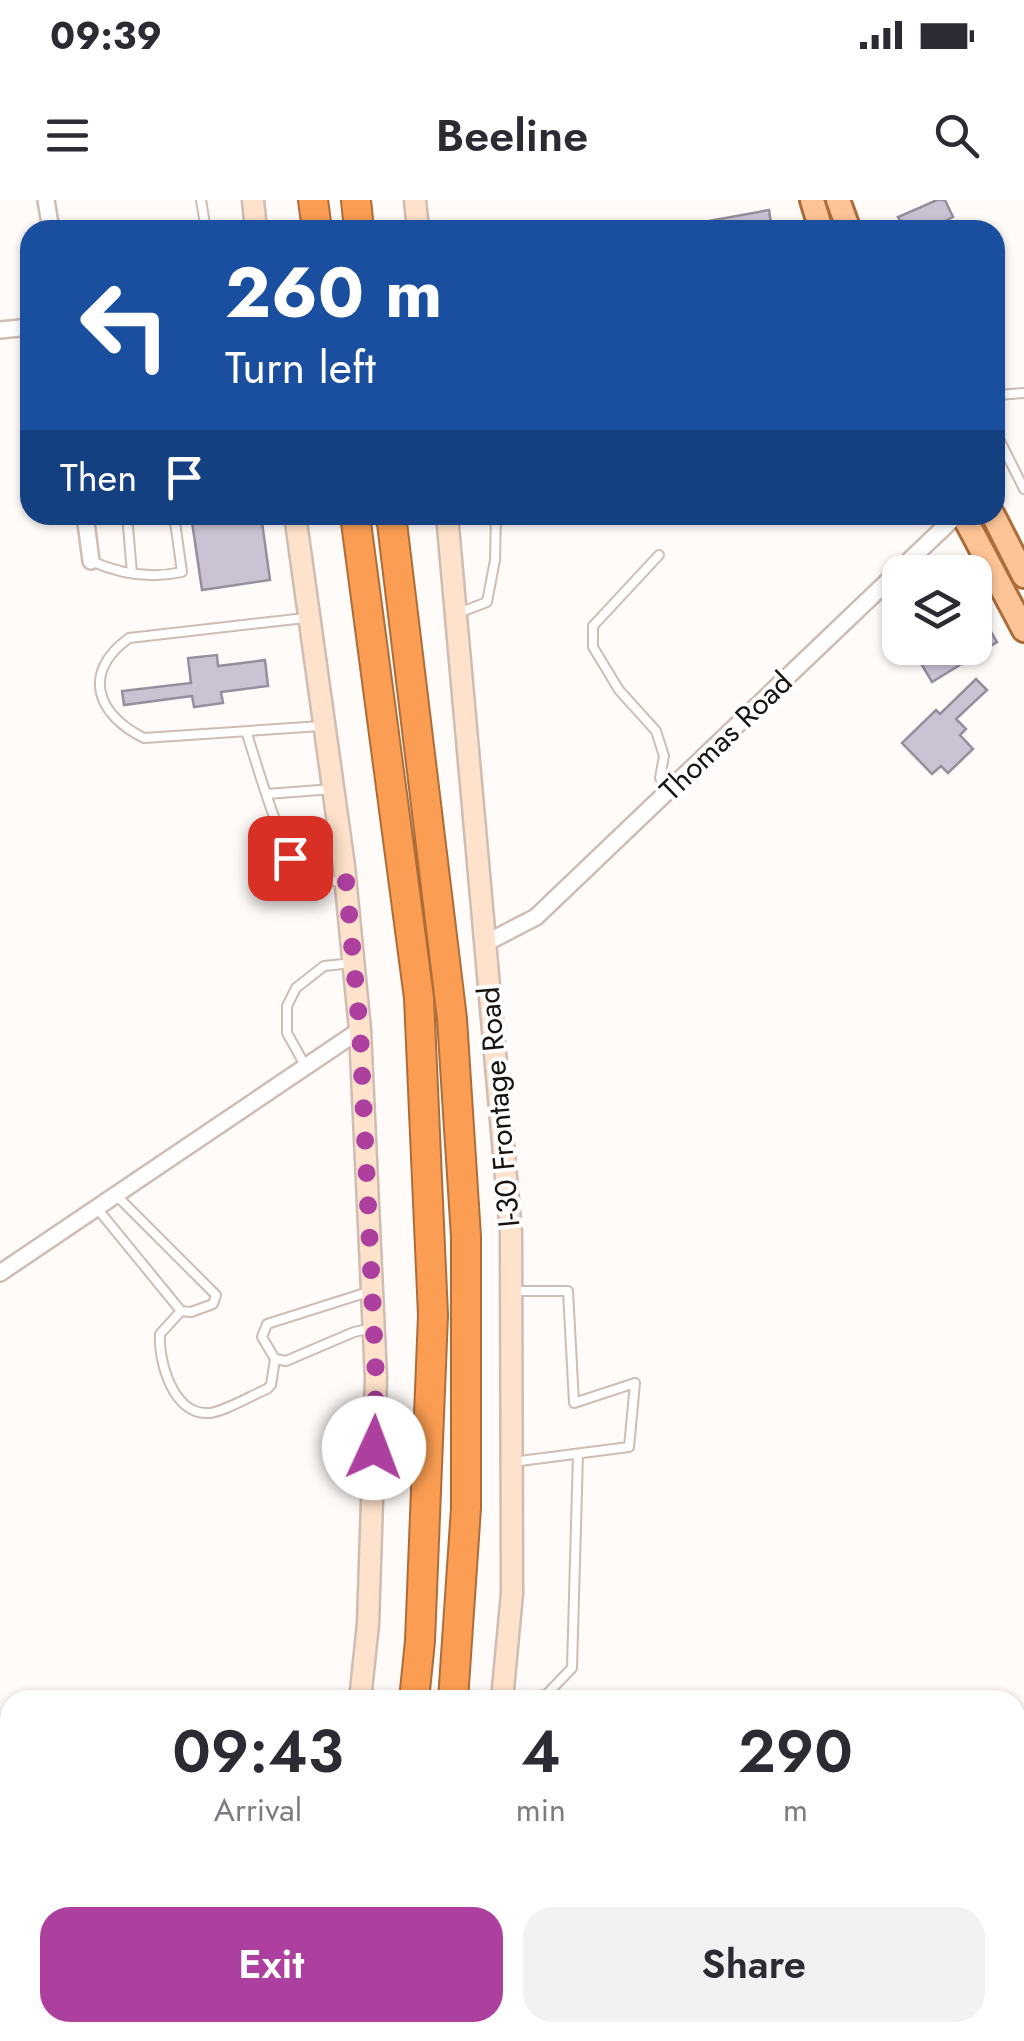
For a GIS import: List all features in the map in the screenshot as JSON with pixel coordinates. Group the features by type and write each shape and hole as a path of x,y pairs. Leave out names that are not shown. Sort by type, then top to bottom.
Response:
{"highway":[{"path":"356,525 419,998 433,1316 415,1690"},
{"path":"393,525 452,1019 466,1237 466,1508 454,1690"}],"main road":[{"path":"297,525 346,881 360,1030 376,1378 370,1586 361,1690"},
{"name":"I-30 Frontage Road","path":"448,525 511,1234 512,1593 503,1690"},
{"path":"966,525 1024,630"},
{"path":"1015,537 1024,576"}],"street":[{"path":"86,525 91,561"},
{"name":"Thomas Road","path":"484,944 536,917 949,525"},
{"path":"0,1274 360,1030"}],"lane":[{"path":"1005,453 1024,489"},
{"path":"128,525 132,573"},
{"path":"91,561 154,578 182,572 175,525"},
{"path":"456,614 487,602 495,560 496,525"},
{"path":"659,555 593,626 594,647 620,690 656,731 664,756 660,778 670,790"},
{"path":"310,617 130,638 113,650 100,689 106,709 120,726 144,738 325,726"},
{"path":"247,734 290,858 307,876 322,881 346,881"},
{"path":"267,794 334,789"},
{"path":"306,1066 287,1033 287,1006 296,988 324,966 353,962"},
{"path":"96,1207 181,1311 191,1312 214,1304 216,1295 115,1194"},
{"path":"181,1311 160,1334 159,1346 175,1395 209,1414 270,1385 275,1359 262,1337 267,1324 372,1291"},
{"path":"511,1291 568,1292 574,1403 635,1384 629,1447 512,1462"},
{"path":"275,1359 286,1360 354,1332 374,1328"},
{"path":"552,1690 572,1668 578,1454"}],"building":[{"path":"945,200 953,217 900,220 898,217"},
{"path":"769,210 770,220 714,220"},
{"path":"192,525 262,525 270,580 202,590"},
{"path":"217,655 218,666 265,660 268,686 221,692 223,703 194,707 192,696 124,705 122,691 191,683 188,658"},
{"path":"922,665 960,665 932,682"},
{"path":"976,679 987,690 956,719 966,729 960,735 973,749 948,773 941,766 932,774 902,743"}],"route":[{"path":"290,858 307,876 322,881 346,881 360,1030 376,1378 374,1448"}]}
